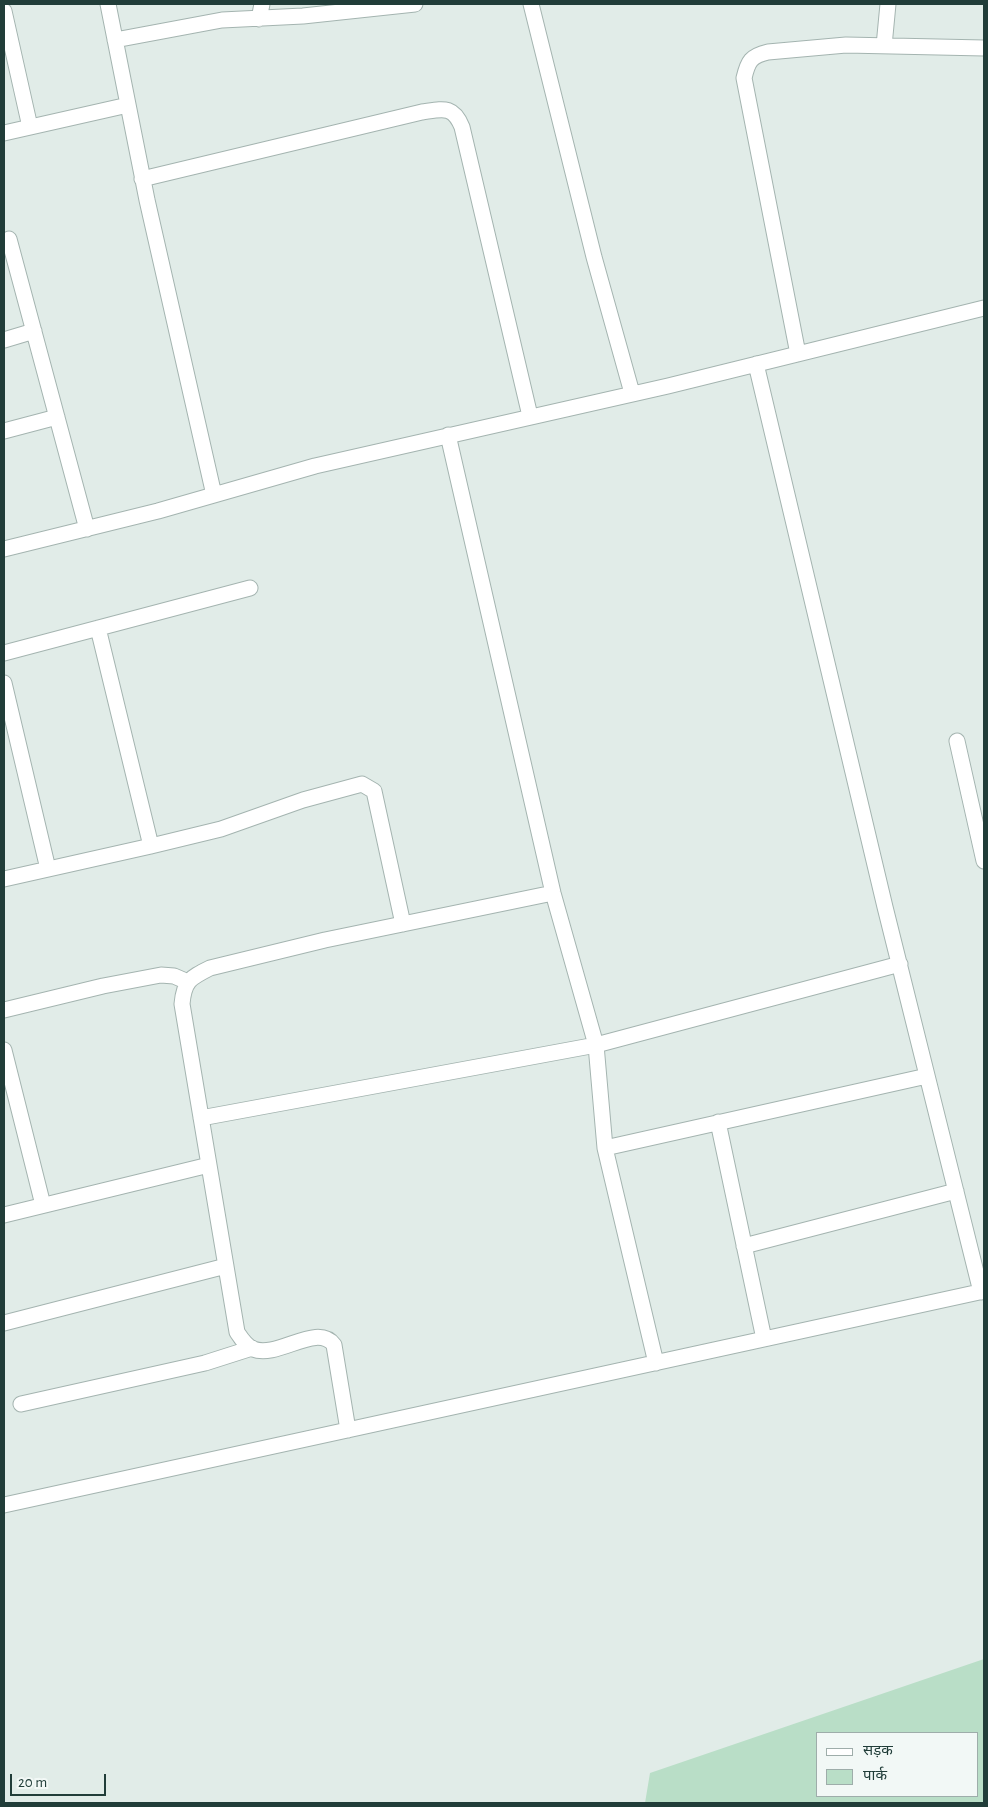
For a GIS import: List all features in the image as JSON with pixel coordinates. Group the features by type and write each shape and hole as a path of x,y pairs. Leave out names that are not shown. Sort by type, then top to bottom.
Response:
{"street":[{"path":"108,4 142,179 214,495"},
{"path":"115,40 261,11 415,4"},
{"path":"531,4 594,257 632,393"},
{"path":"884,46 888,4"},
{"path":"5,20 30,127"},
{"path":"798,354 744,78 748,64 757,55 768,52 846,45 984,48"},
{"path":"4,133 128,105"},
{"path":"142,179 422,112 452,111 458,116 462,127 530,416"},
{"path":"9,239 87,528"},
{"path":"4,549 158,511 315,466 756,364 984,308"},
{"path":"4,340 34,331"},
{"path":"4,1505 982,1292 927,1076 756,364"},
{"path":"4,431 57,417"},
{"path":"448,435 553,893 596,1045 605,1148 656,1363"},
{"path":"4,653 250,588"},
{"path":"98,628 151,846"},
{"path":"4,683 48,869"},
{"path":"957,741 982,842 984,861"},
{"path":"4,879 221,829 303,800 362,784 374,791 403,924"},
{"path":"348,1430 334,1345 330,1340 325,1337 314,1337 273,1350 259,1350 252,1348 244,1342 237,1332 182,1004 183,990 196,975 210,968 325,940 553,893"},
{"path":"201,1118 596,1045 900,964"},
{"path":"4,1010 161,974 174,976 188,982"},
{"path":"4,1050 11,1106 43,1205"},
{"path":"605,1148 927,1076"},
{"path":"718,1122 764,1340"},
{"path":"4,1215 209,1165"},
{"path":"744,1246 956,1191"},
{"path":"4,1323 226,1266"},
{"path":"21,1404 205,1363 252,1348"}],"green space":[{"path":"984,1659 984,1803 645,1803 650,1773"}]}
